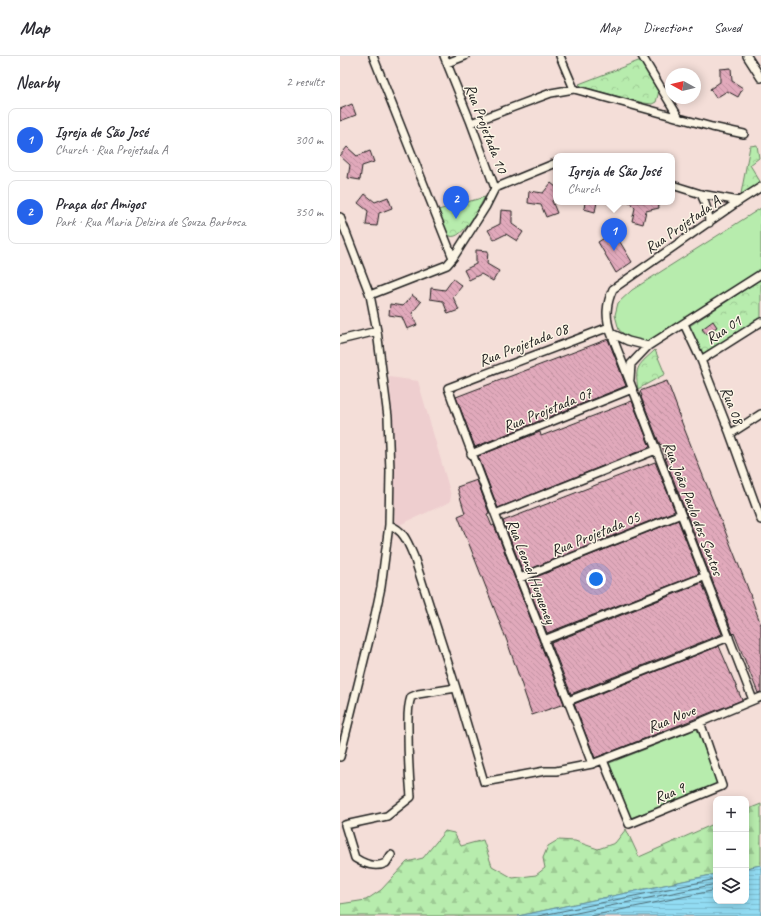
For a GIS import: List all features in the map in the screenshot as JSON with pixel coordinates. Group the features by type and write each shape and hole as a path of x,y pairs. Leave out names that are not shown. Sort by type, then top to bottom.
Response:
{"street":[{"path":"373,56 453,258"},
{"path":"446,60 465,56"},
{"path":"560,56 574,89"},
{"path":"642,56 679,118"},
{"path":"747,56 761,78"},
{"name":"Rua Projetada 10","path":"446,60 495,188"},
{"path":"471,123 551,94 574,89 744,134"},
{"path":"370,295 447,265 486,206 495,188 553,164"},
{"path":"675,186 702,194 739,201"},
{"name":"Rua Projetada A","path":"610,330 606,306 613,289 761,187"},
{"path":"702,194 709,215 708,223"},
{"path":"340,217 370,295 377,331 388,417 390,471 389,525 381,587 342,740 340,757"},
{"path":"631,386 631,364 648,346 761,274"},
{"name":"Rua 01","path":"701,360 761,322"},
{"name":"Rua 08","path":"684,324 701,360 760,515"},
{"path":"610,330 628,341 648,346"},
{"name":"Rua João Paulo dos Santos","path":"610,330 753,700"},
{"name":"Rua Projetada 08","path":"448,388 610,330"},
{"path":"340,340 377,331"},
{"name":"Rua Projetada 07","path":"472,454 631,386"},
{"name":"Rua Leonel Hugueney","path":"448,388 592,764"},
{"path":"730,434 761,414"},
{"path":"495,514 656,450"},
{"name":"Rua Projetada 05","path":"520,578 681,514"},
{"path":"389,525 400,531 406,539 414,557 456,688 418,694 411,697 408,732 408,767 411,797 387,816 343,823 355,858 360,862 376,866 386,863 391,855"},
{"path":"544,640 706,576"},
{"path":"568,701 729,637"},
{"name":"Rua Nove","path":"456,688 484,782 592,764 761,697"},
{"name":"Rua 9","path":"603,760 628,824 722,786 700,722"}],"shaded area":[{"path":"389,377 418,381 451,495 450,502 397,526 395,524 393,421"}],"green space":[{"path":"641,60 659,91 656,102 652,104 586,88 579,84"},
{"path":"757,145 759,158 750,165 761,183 740,199 750,146"},
{"path":"485,197 474,216 458,235 452,236 447,234 438,210"},
{"path":"761,208 761,273 647,343 633,341 619,330 615,315 618,303 632,290"},
{"path":"761,279 761,319 701,357 688,327"},
{"path":"655,350 665,374 638,389 637,371 639,366"},
{"path":"697,729 718,784 628,819 607,764"},
{"path":"761,804 761,865 749,867 749,832 749,809"},
{"path":"713,824 713,875 518,916 340,916 340,904 366,900 381,890 407,862 423,858 445,831 454,833 461,846 483,840 492,866 513,878 536,875 545,868 543,858 548,846 558,840 575,841 598,849 615,843 626,829 639,857"}],"water":[{"path":"761,865 761,916 518,916 713,875 713,904 749,904 749,867"}],"building":[{"path":"731,68 732,81 743,88 738,97 727,91 716,98 710,89 720,82 720,69"},
{"path":"352,104 356,115 340,121 340,109"},
{"path":"347,147 357,156 370,151 374,162 362,166 360,180 348,178 350,165 340,156"},
{"path":"551,183 553,185 552,201 557,213 546,217 541,205 528,203 529,191 543,193"},
{"path":"365,194 375,202 388,197 392,208 379,213 377,226 366,225 368,211 358,203"},
{"path":"585,205 596,205 595,212 584,209"},
{"path":"632,205 658,205 659,208 646,211 643,224 632,221 635,208"},
{"path":"501,210 512,211 512,224 523,232 517,241 506,234 494,240 488,230 500,224"},
{"path":"614,232 632,262 616,273 598,242"},
{"path":"476,250 488,251 487,264 499,271 493,281 481,274 469,280 464,270 476,264"},
{"path":"453,279 462,286 453,297 459,310 448,314 443,301 430,299 431,288 445,290"},
{"path":"412,295 421,302 412,313 417,325 407,329 402,317 389,315 390,304 403,306"},
{"path":"713,321 717,327 706,334 702,329"},
{"path":"608,339 626,386 475,447 456,397"},
{"path":"667,381 678,413 761,625 761,692 758,693 734,633 733,634 665,458 666,457 661,444 660,445 641,397 640,391"},
{"path":"632,401 650,447 498,508 478,456 540,432 541,436"},
{"path":"655,462 675,511 523,572 503,521"},
{"path":"477,480 489,513 487,514 492,526 494,525 564,704 532,715 507,641 458,516 465,513 457,487"},
{"path":"678,520 699,574 547,633 526,581"},
{"path":"702,583 722,634 571,694 551,643"},
{"path":"719,646 742,700 595,758 574,704"}],"place":[{"name":"Praça dos Amigos","path":"456,219"},
{"name":"Igreja de São José","path":"614,251"}]}
